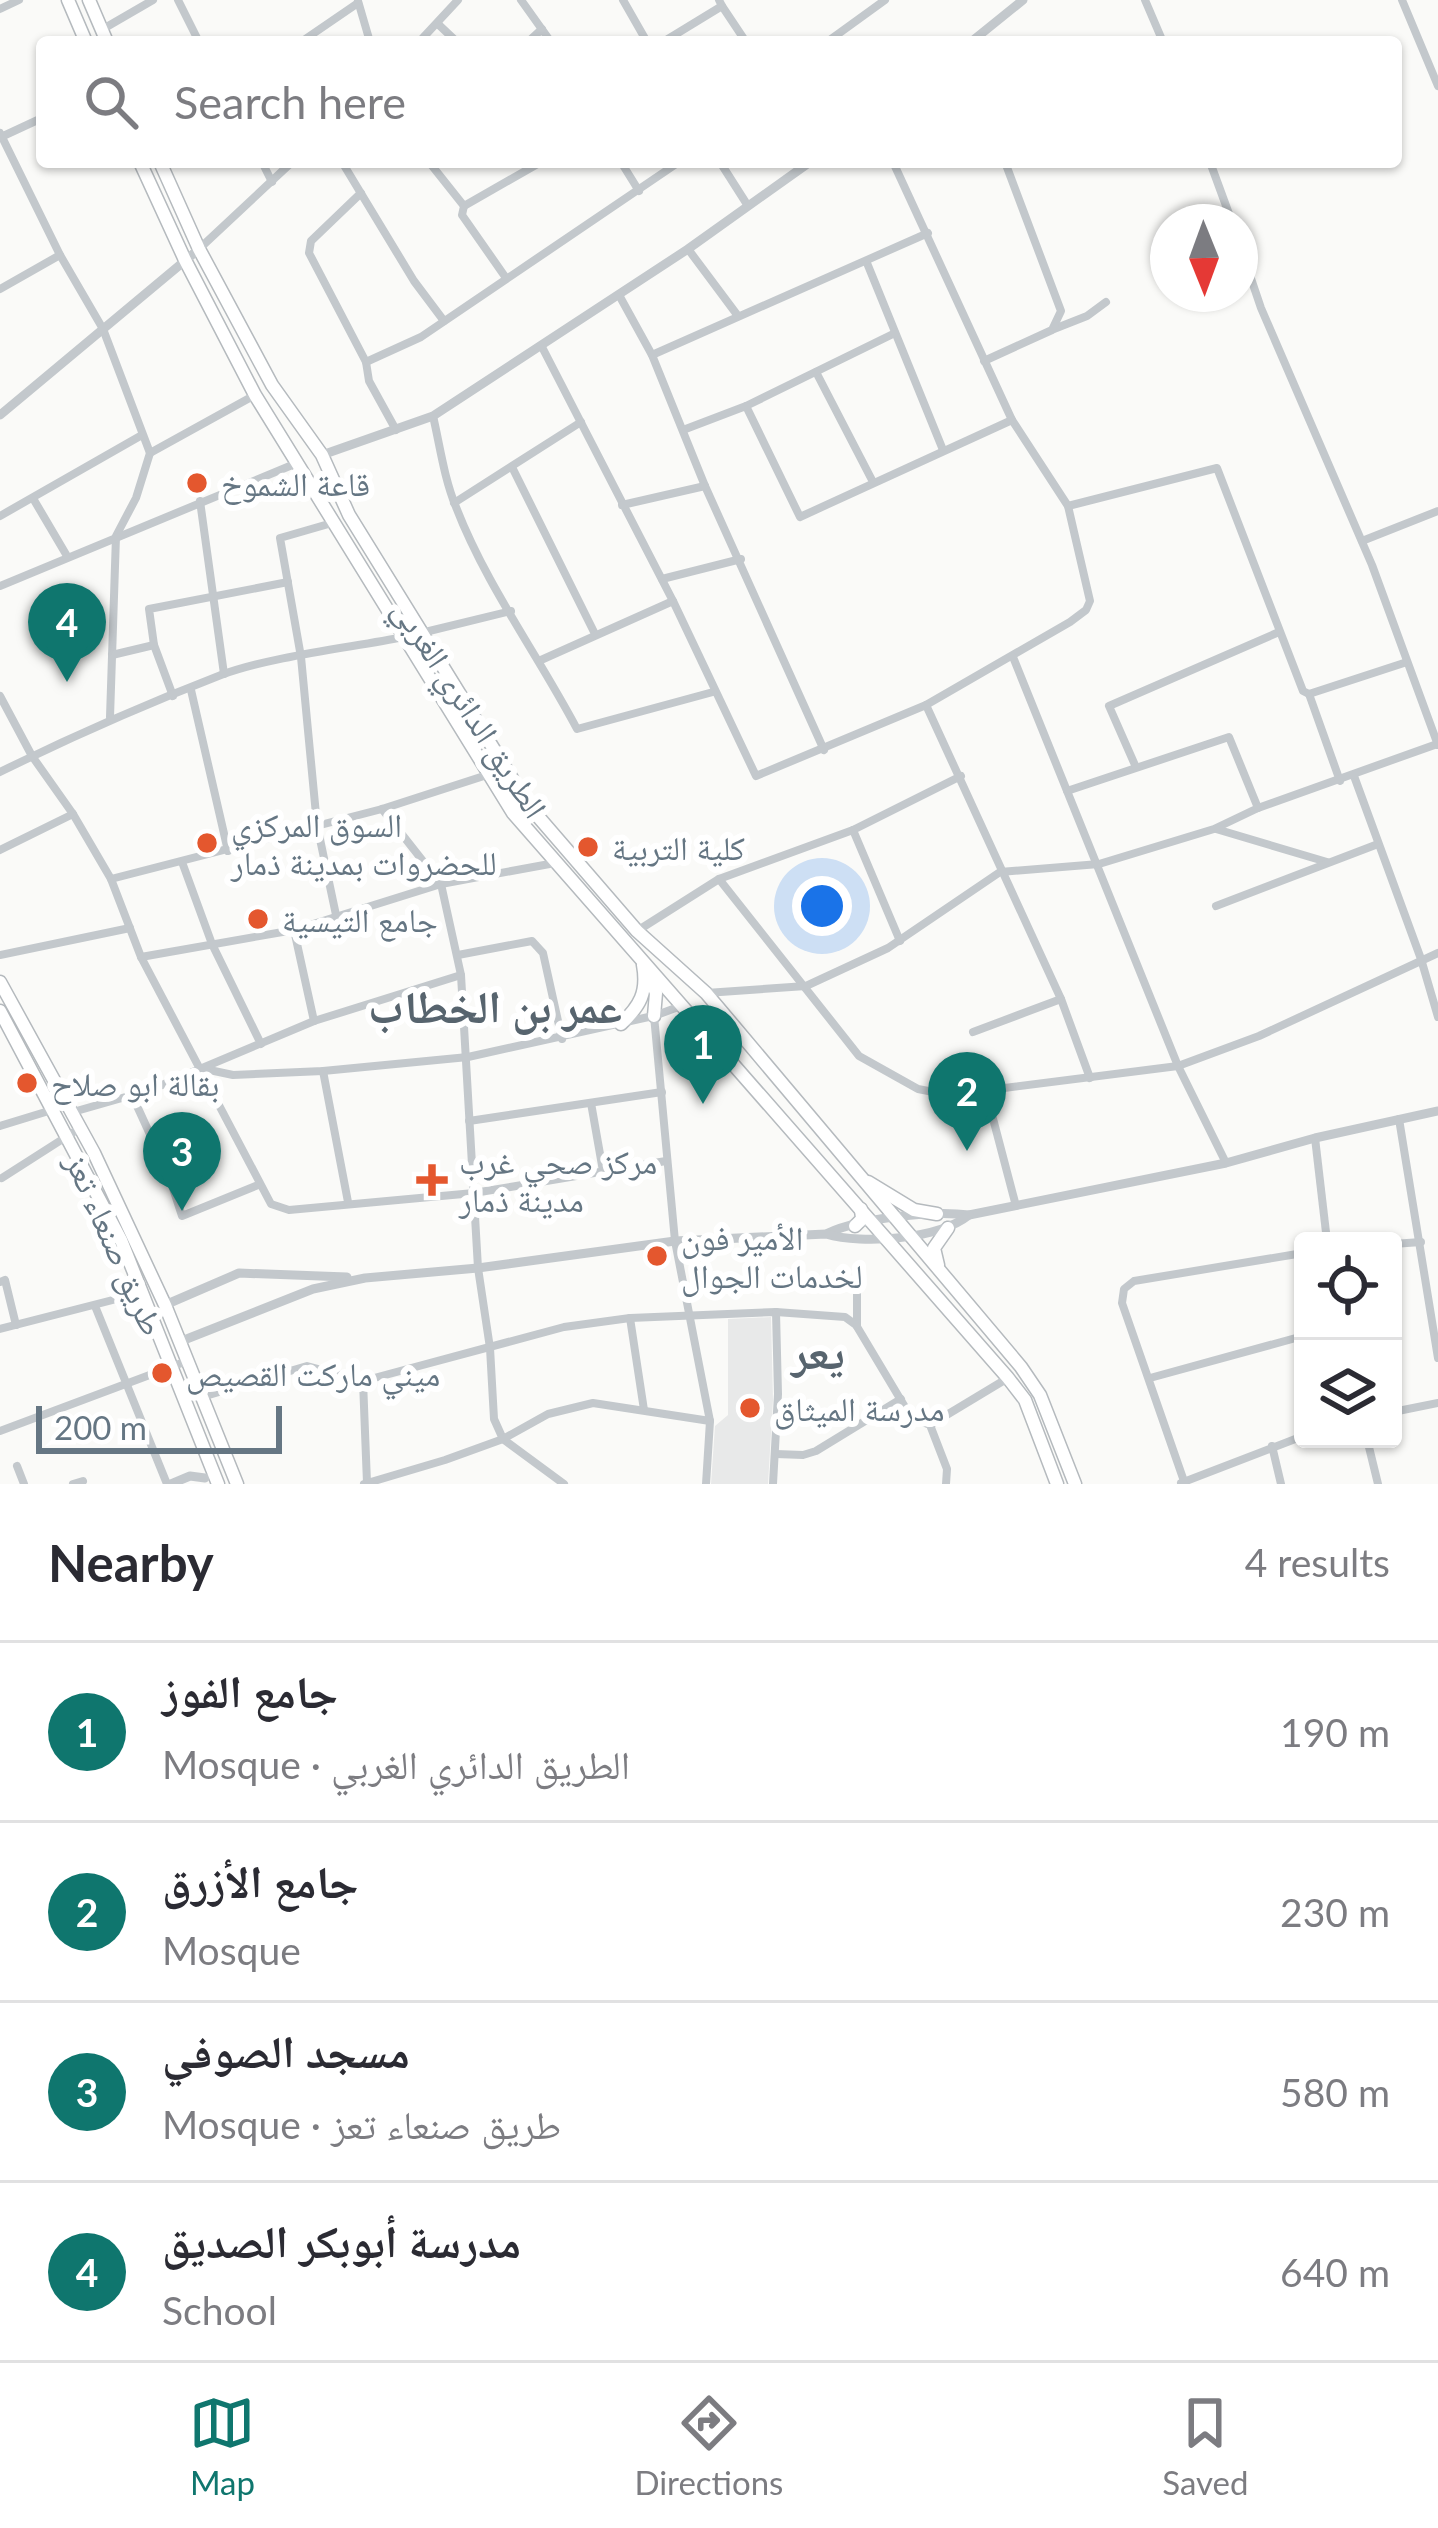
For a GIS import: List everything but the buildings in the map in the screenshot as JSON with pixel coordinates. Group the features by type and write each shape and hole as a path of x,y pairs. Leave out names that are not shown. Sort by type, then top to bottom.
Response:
{"main road":[{"path":"68,0 83,36"},
{"path":"89,0 105,36"},
{"name":"الطريق الدائري الغربي","path":"143,168 255,395 512,813 1008,1378 1025,1400 1058,1484"},
{"name":"الطريق الدائري الغربي","path":"163,168 199,249 272,385 322,455 349,515 516,787 637,931 706,993 1040,1395 1076,1484"},
{"path":"255,395 272,385"},
{"path":"404,638 421,633"},
{"path":"555,862 572,858"},
{"path":"643,964 656,993 654,1016"},
{"path":"621,1024 637,1009 647,986 643,964"},
{"name":"طريق صنعاء تعز","path":"0,982 61,1111"},
{"name":"طريق صنعاء تعز","path":"0,1011 6,1036 74,1131 165,1305 237,1484"},
{"name":"طريق صنعاء تعز","path":"74,1131 121,1240 210,1480"},
{"path":"853,1173 914,1210 937,1214"},
{"path":"855,1226 862,1219 862,1209"},
{"path":"940,1272 934,1248 948,1228"}],"street":[{"path":"0,9 20,0"},
{"path":"105,36 153,0"},
{"path":"178,0 196,36"},
{"path":"521,0 547,36"},
{"path":"623,0 644,36"},
{"path":"835,36 885,0"},
{"path":"978,36 1023,0"},
{"path":"1145,0 1160,36"},
{"path":"1402,0 1438,86"},
{"path":"310,36 358,2 368,36"},
{"path":"426,36 454,2"},
{"path":"672,36 721,3 742,36"},
{"path":"439,25 451,36"},
{"path":"534,36 542,29"},
{"path":"36,121 0,136 103,329 150,453 136,498 116,536 110,717"},
{"path":"265,168 272,182"},
{"path":"0,415 199,249 286,168"},
{"path":"346,168 414,281 444,321"},
{"path":"434,168 464,206"},
{"path":"506,278 462,215 464,206 530,168"},
{"path":"625,168 639,191"},
{"path":"366,362 421,337 671,168"},
{"path":"724,168 749,207"},
{"path":"322,455 433,416 688,249 802,168"},
{"path":"542,347 673,601 756,776 926,705 1070,622 1090,601 1068,506 1012,420 896,168"},
{"path":"1007,168 1061,311 1052,329"},
{"path":"1212,168 1225,204"},
{"path":"361,193 311,241 309,253 396,430"},
{"path":"652,355 928,233"},
{"path":"688,249 738,316"},
{"path":"0,290 60,255"},
{"path":"867,263 943,450"},
{"path":"619,295 652,355 705,486 824,750"},
{"path":"706,993 806,986 900,941 1000,872 1099,864 1214,829 1258,808 1438,745 1362,541 1258,297"},
{"path":"984,361 1087,316 1106,302"},
{"path":"683,430 746,406 896,333"},
{"path":"816,372 873,482"},
{"path":"150,453 255,395"},
{"path":"746,406 800,517 1012,420"},
{"path":"433,416 454,502 474,549 577,729 713,692"},
{"path":"454,502 581,422"},
{"path":"0,517 142,435"},
{"path":"0,586 296,463"},
{"path":"512,467 596,634"},
{"path":"1068,506 1217,468 1303,692 1310,694 1407,662"},
{"path":"622,505 705,486"},
{"path":"34,500 67,556"},
{"path":"200,501 224,674"},
{"path":"1362,541 1438,511"},
{"path":"332,524 280,538 301,657 317,825 336,915"},
{"path":"91,546 109,548 115,557"},
{"path":"662,579 741,560"},
{"path":"172,696 154,644 149,609 288,582"},
{"path":"541,660 673,601"},
{"path":"421,633 511,611"},
{"path":"1135,765 1109,706 1279,632"},
{"path":"0,772 110,717 224,674 404,638"},
{"path":"112,655 154,644"},
{"path":"1013,657 1178,1066 1226,1163"},
{"path":"191,690 228,851"},
{"path":"1310,694 1340,781"},
{"path":"0,696 32,756 111,879 141,957 271,1204 289,1210 474,1193 666,1161"},
{"path":"926,705 1061,999 1090,1078"},
{"path":"1066,791 1229,737 1258,808"},
{"path":"111,879 382,809 487,775"},
{"path":"637,931 719,879 853,830 961,776"},
{"path":"1354,776 1438,1017"},
{"path":"382,809 441,884 458,956 469,1057 478,1268 494,1420 503,1439 564,1484"},
{"path":"0,850 73,814"},
{"path":"1214,829 1328,862"},
{"path":"853,830 900,941"},
{"path":"1216,906 1378,844"},
{"path":"182,862 212,944 261,1045"},
{"path":"141,957 294,930 441,884 555,862"},
{"path":"719,879 859,1056 918,1088 949,1095 1178,1066 1259,1036 1438,952"},
{"path":"0,955 130,928"},
{"path":"294,930 314,1021"},
{"path":"458,956 532,941 543,953 562,1039"},
{"path":"0,1126 132,1095 314,1021 461,974"},
{"path":"973,1032 1061,999"},
{"path":"199,1068 233,1075 469,1057 562,1039 680,1006"},
{"path":"654,1016 675,1240 710,1420 706,1484"},
{"path":"323,1071 348,1202"},
{"path":"469,1120 662,1092"},
{"path":"986,1092 1016,1206"},
{"path":"132,1095 182,1216 259,1185"},
{"path":"591,1103 603,1172"},
{"path":"179,1342 313,1289 364,1278 478,1268 675,1240 826,1234 894,1219 969,1215 1226,1163 1438,1111"},
{"path":"1399,1120 1438,1358"},
{"path":"0,1180 74,1131"},
{"path":"1315,1138 1326,1232"},
{"path":"826,1234 839,1238 910,1236 948,1228 969,1215"},
{"path":"1402,1243 1421,1242"},
{"path":"1294,1254 1134,1281 1124,1289 1122,1303 1183,1483 1294,1439"},
{"path":"165,1305 239,1273 364,1278"},
{"path":"0,1282 5,1280 16,1325"},
{"path":"857,1291 857,1327"},
{"path":"0,1329 140,1293"},
{"path":"95,1306 169,1484 190,1476 210,1480"},
{"path":"773,1484 776,1312"},
{"path":"202,1397 307,1366 363,1381 564,1327 630,1318 776,1312 845,1317 857,1327 911,1417 930,1425 947,1469 946,1484"},
{"path":"630,1318 644,1409"},
{"path":"1150,1378 1294,1338"},
{"path":"0,1430 187,1361"},
{"path":"930,1425 1008,1378"},
{"path":"363,1381 366,1483 503,1439 548,1414 593,1403 710,1420"},
{"path":"776,1454 816,1451 901,1399"},
{"path":"1402,1410 1438,1403"},
{"path":"1272,1446 1282,1484"},
{"path":"1369,1448 1378,1484"},
{"path":"17,1466 24,1484"}],"shaded area":[{"name":"مدرسة الميثاق","path":"771,1317 768,1484 711,1484 715,1426 728,1415 728,1319"}],"place":[{"name":"قاعة الشموخ","path":"197,483"},
{"name":"مدرسة أبوبكر الصديق","path":"67,682"},
{"name":"السوق المركزي للحضروات بمدينة ذمار","path":"207,843"},
{"name":"كلية التربية","path":"588,847"},
{"name":"جامع التيسية","path":"258,919"},
{"name":"بقالة ابو صلاح","path":"27,1083"},
{"name":"جامع الفوز","path":"703,1104"},
{"name":"جامع الأزرق","path":"967,1151"},
{"name":"مركز صحي غرب مدينة ذمار","path":"432,1180"},
{"name":"مسجد الصوفي","path":"182,1211"},
{"name":"الأمير فون لخدمات الجوال","path":"657,1256"},
{"name":"ميني ماركت القصيص","path":"162,1373"},
{"name":"مدرسة الميثاق","path":"750,1408"}],"district":[{"name":"عمر بن الخطاب","path":"495,1006"},
{"name":"يعر","path":"818,1352"}]}
